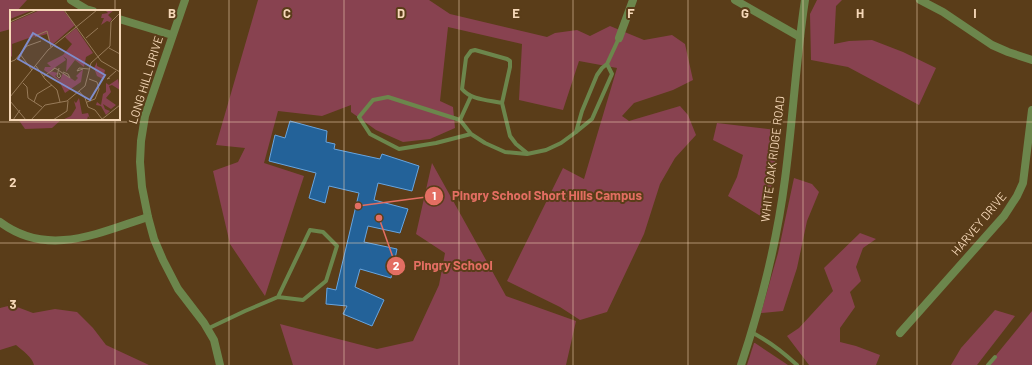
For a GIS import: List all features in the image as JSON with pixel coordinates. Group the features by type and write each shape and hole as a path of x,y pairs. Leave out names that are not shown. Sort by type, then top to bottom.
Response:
{"street":[{"path":"71,0 90,10"},
{"name":"LONG HILL DRIVE","path":"185,0 145,116 141,141 140,162 142,187 154,240 178,289 214,340 220,365"},
{"path":"619,38 633,0"},
{"path":"735,0 800,37"},
{"name":"WHITE OAK RIDGE ROAD","path":"741,365 765,282 779,217 785,178 805,0"},
{"path":"920,0 942,12 992,45 1032,60"},
{"path":"120,19 172,35"},
{"name":"HARVEY DRIVE","path":"900,333 1004,216 1017,196 1023,183 1032,110"},
{"path":"0,222 28,236 43,240 58,241 81,238 148,217"}],"lane":[{"path":"576,132 582,111 597,75 607,64 619,38"},
{"path":"502,103 471,96 466,94 462,89 466,58 471,51 475,50 507,58 510,61 502,103 510,136 527,154"},
{"path":"470,134 436,143 399,148 370,134 359,117 373,100 388,97 460,120 470,134 505,152 527,154 546,150 561,143 592,119 612,74 607,64"},
{"path":"460,120 471,96"},
{"path":"207,329 278,297 303,300 326,281 337,246 323,232 310,230 278,297"},
{"path":"751,332 779,348 798,365"},
{"path":"988,365 995,357"}],"shaded area":[{"path":"0,0 27,0 18,10 10,10 10,29 0,32"},
{"path":"258,0 429,0 450,14 547,37 555,33 577,30 590,36 610,26 644,40 672,35 685,44 693,80 673,90 634,103 622,116 629,121 680,106 688,115 696,135 675,158 660,184 644,234 607,312 580,320 560,307 507,281 563,168 584,179 617,68 579,61 563,110 519,100 522,44 448,27 440,101 453,107 455,128 430,139 403,142 376,130 351,112 351,105 322,116 278,111 264,163 304,176 265,296 230,244 213,171 238,162 245,148 216,145"},
{"path":"817,0 842,0 836,6 834,44 849,41 872,40 903,52 936,68 919,105 848,67 811,60 810,14"},
{"path":"19,120 61,120 52,128 25,129"},
{"path":"717,123 776,130 775,175 762,217 728,196 737,177 743,155 713,140"},
{"path":"432,163 506,296 576,321 566,365 293,365 280,324 377,349 413,341 439,285 445,253 416,234"},
{"path":"794,178 812,184 819,192 807,221 797,268 783,311 761,313 778,253"},
{"path":"860,233 876,239 863,248 856,267 861,281 850,292 855,307 840,328 840,342 880,355 876,365 809,365 787,336 799,328 833,291 824,268"},
{"path":"12,305 33,313 55,309 77,312 93,328 106,345 149,365 34,365 29,357 16,345 0,350 0,308"},
{"path":"995,310 1015,316 977,365 951,365 961,348"},
{"path":"1032,311 1032,365 988,365"},
{"path":"755,343 788,365 747,365"}],"building":[{"path":"290,121 327,131 326,142 335,144 334,149 380,159 382,154 419,166 412,191 378,183 374,200 408,209 400,233 368,226 364,242 397,249 391,278 360,269 355,287 384,300 372,326 343,314 347,306 326,304 327,288 336,290 359,193 329,186 325,203 309,198 316,173 269,161 275,135 285,138"}],"place":[{"name":"Pingry School Short Hills Campus","path":"358,206"},
{"name":"Pingry School","path":"379,218"}]}
